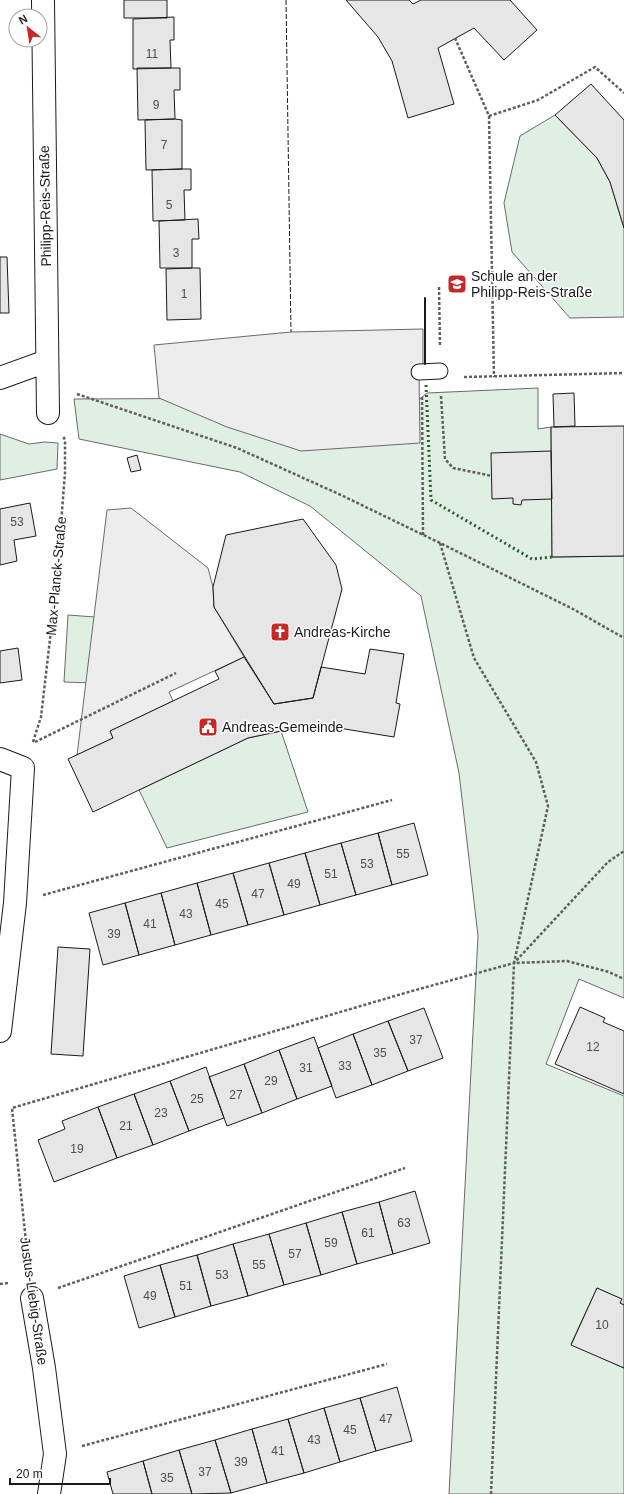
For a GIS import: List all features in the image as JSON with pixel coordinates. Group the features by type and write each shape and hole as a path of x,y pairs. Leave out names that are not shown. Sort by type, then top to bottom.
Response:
{"street":[{"name":"Philipp-Reis-Straße","path":"43,0 48,413"},
{"path":"0,378 47,361"},
{"path":"0,759 23,768 15,902 0,1031"},
{"name":"Justus-Liebig-Straße","path":"32,1298 44,1368 55,1454 49,1494"}],"lane":[{"path":"419,372 440,370"}],"path":[{"path":"455,38 489,116 494,376"},
{"path":"489,116 538,100 595,67 624,93"},
{"path":"439,287 440,378 624,373"},
{"path":"441,392 445,459 453,468 492,476"},
{"path":"73,393 237,448 341,495 440,543 573,609 624,638"},
{"path":"422,394 423,535"},
{"name":"Max-Planck-Straße","path":"48,413 65,440 64,473 56,587 41,717 32,743 176,672"},
{"path":"440,543 474,658 536,762 548,806 514,963 491,1494"},
{"path":"15,902 392,800"},
{"path":"514,963 608,862 624,851"},
{"path":"514,963 567,961 609,972 624,979"},
{"name":"Justus-Liebig-Straße","path":"32,1298 12,1108 412,991 514,963"},
{"path":"32,1298 405,1168"},
{"path":"55,1454 387,1364"}],"green space":[{"path":"555,115 597,158 610,182 624,228 624,317 570,318 512,252 504,203 520,136"},
{"path":"538,388 538,429 551,427 552,557 624,556 624,998 579,979 546,1064 624,1096 624,1305 620,1303 621,1299 597,1288 571,1344 624,1368 624,1494 449,1494 478,936 459,773 421,596 310,506 240,472 79,439 74,399 292,398 390,423 427,393"},
{"path":"0,434 29,444 45,442 58,443 57,469 0,480"},
{"path":"68,615 95,617 92,683 64,682"},
{"path":"281,731 308,812 167,848 139,790 248,738"}],"shaded area":[{"path":"423,329 423,370 419,373 420,443 301,451 227,427 159,398 154,345 291,332"},
{"path":"131,508 208,568 213,587 214,607 244,657 169,692 173,701 110,731 113,738 77,755 107,510"}],"building":[{"path":"124,0 167,0 167,18 124,18"},
{"path":"346,0 409,0 413,4 421,0 510,0 537,30 504,60 474,28 438,48 454,104 408,118 392,61 378,37"},
{"path":"174,17 174,40 170,40 171,68 133,69 133,19"},
{"path":"137,68 180,68 180,90 174,90 175,119 138,120"},
{"path":"591,84 624,120 624,228 610,182 597,158 555,115"},
{"path":"145,120 182,120 182,169 146,170"},
{"path":"191,169 191,190 184,190 185,220 153,221 152,170"},
{"path":"198,219 199,239 192,239 192,268 160,268 159,221"},
{"path":"0,257 7,257 9,313 0,313"},
{"path":"200,268 201,319 167,320 166,269"},
{"path":"574,393 575,426 554,427 553,394"},
{"path":"624,426 624,556 552,557 551,427"},
{"path":"551,451 552,499 522,500 521,505 513,504 513,498 492,499 491,453"},
{"path":"137,455 141,470 131,472 127,458"},
{"path":"30,503 36,536 14,540 17,561 0,565 0,509"},
{"name":"Andreas-Kirche","path":"303,519 336,565 342,589 313,698 274,704 214,607 213,587 226,535"},
{"path":"18,648 22,680 0,683 0,651"},
{"name":"Andreas-Gemeinde","path":"370,649 404,654 396,703 400,704 394,737 314,724 248,738 93,812 68,759 113,738 110,731 219,679 215,671 244,657 274,704 313,698 321,667 365,674"},
{"path":"414,823 428,875 392,885 378,833"},
{"path":"378,833 392,885 356,895 341,843"},
{"path":"341,843 356,895 320,905 305,853"},
{"path":"305,853 320,905 284,915 269,863"},
{"path":"269,863 284,915 248,925 233,873"},
{"path":"233,873 248,925 211,935 197,883"},
{"path":"197,883 211,935 175,945 161,893"},
{"path":"161,893 175,945 139,955 125,903"},
{"path":"125,903 139,955 103,965 89,913"},
{"path":"58,947 90,949 83,1056 51,1054"},
{"path":"580,1007 605,1018 603,1022 624,1031 624,1094 555,1064"},
{"path":"424,1008 443,1058 408,1071 388,1021"},
{"path":"388,1021 408,1071 372,1085 353,1034"},
{"path":"353,1034 372,1085 336,1098 318,1048"},
{"path":"314,1037 332,1086 297,1099 279,1050"},
{"path":"279,1050 297,1099 262,1113 244,1064"},
{"path":"244,1064 262,1113 227,1126 209,1077"},
{"path":"206,1067 224,1118 189,1131 170,1081"},
{"path":"170,1081 189,1131 153,1145 134,1094"},
{"path":"134,1094 153,1145 117,1158 98,1107"},
{"path":"98,1107 117,1158 54,1182 38,1140 65,1129 62,1121"},
{"path":"415,1191 430,1243 393,1254 379,1202"},
{"path":"379,1202 393,1254 357,1264 342,1212"},
{"path":"342,1212 357,1264 321,1275 306,1223"},
{"path":"306,1223 321,1275 284,1285 269,1234"},
{"path":"269,1234 284,1285 248,1296 233,1244"},
{"path":"233,1244 248,1296 211,1306 197,1255"},
{"path":"197,1255 211,1306 175,1317 160,1265"},
{"path":"160,1265 175,1317 139,1328 124,1276"},
{"path":"597,1288 622,1299 620,1303 624,1305 624,1368 571,1345"},
{"path":"397,1387 412,1441 376,1451 360,1398"},
{"path":"360,1398 376,1451 340,1462 324,1408"},
{"path":"324,1408 340,1462 304,1473 288,1419"},
{"path":"288,1419 304,1473 267,1483 252,1429"},
{"path":"252,1429 267,1483 231,1493 215,1440"},
{"path":"215,1440 231,1493 192,1494 179,1450"},
{"path":"179,1450 192,1494 152,1494 143,1461"},
{"path":"143,1461 152,1494 113,1494 107,1472"}],"hedge":[{"path":"426,385 431,500 532,559 553,557"}],"fence":[{"path":"286,0 291,332"}],"wall":[{"path":"425,298 425,364"}],"place":[{"name":"Schule an der Philipp-Reis-Straße","path":"457,284"},
{"name":"Andreas-Kirche","path":"280,632"},
{"name":"Andreas-Gemeinde","path":"208,727"}]}
